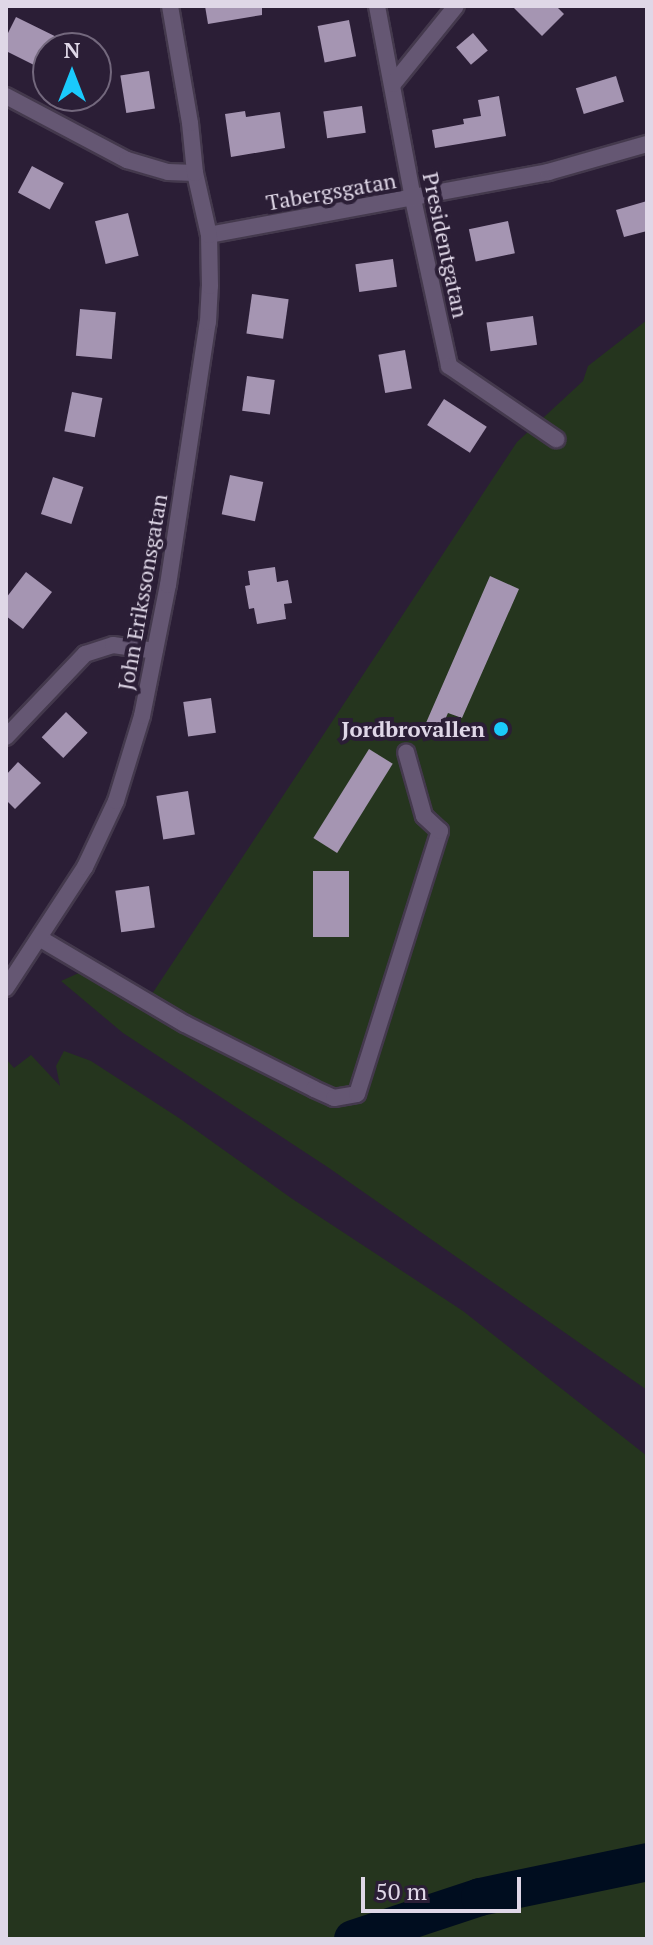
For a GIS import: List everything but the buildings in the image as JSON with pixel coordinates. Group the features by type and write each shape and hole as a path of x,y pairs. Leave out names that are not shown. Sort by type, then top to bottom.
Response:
{"street":[{"name":"John Erikssonsgatan","path":"6,988 41,939 85,867 116,801 142,716 155,651 208,322 209,235 195,173 190,123 170,6"},
{"name":"Presidentgatan","path":"377,6 413,199 449,366 556,439"},
{"path":"393,84 456,6"},
{"path":"6,96 127,160 168,172 195,173"},
{"name":"Tabergsgatan","path":"209,235 548,172 647,144"},
{"path":"6,737 85,654 113,645 155,651"},
{"path":"41,939 185,1024 314,1089 334,1098 357,1094 440,831 424,816 406,752"}],"green space":[{"name":"Jordbrovallen","path":"647,320 647,1390 329,1168 123,1033 61,981 81,972 142,1009 517,442 583,381 588,366"},
{"path":"64,1051 91,1061 179,1118 291,1198 463,1311 647,1456 647,1939 6,1939 6,1059 14,1068 31,1055 60,1086 56,1066"}],"waterway":[{"path":"353,1939 480,1897 647,1862"}],"place":[{"name":"Jordbrovallen","path":"501,729"}]}
